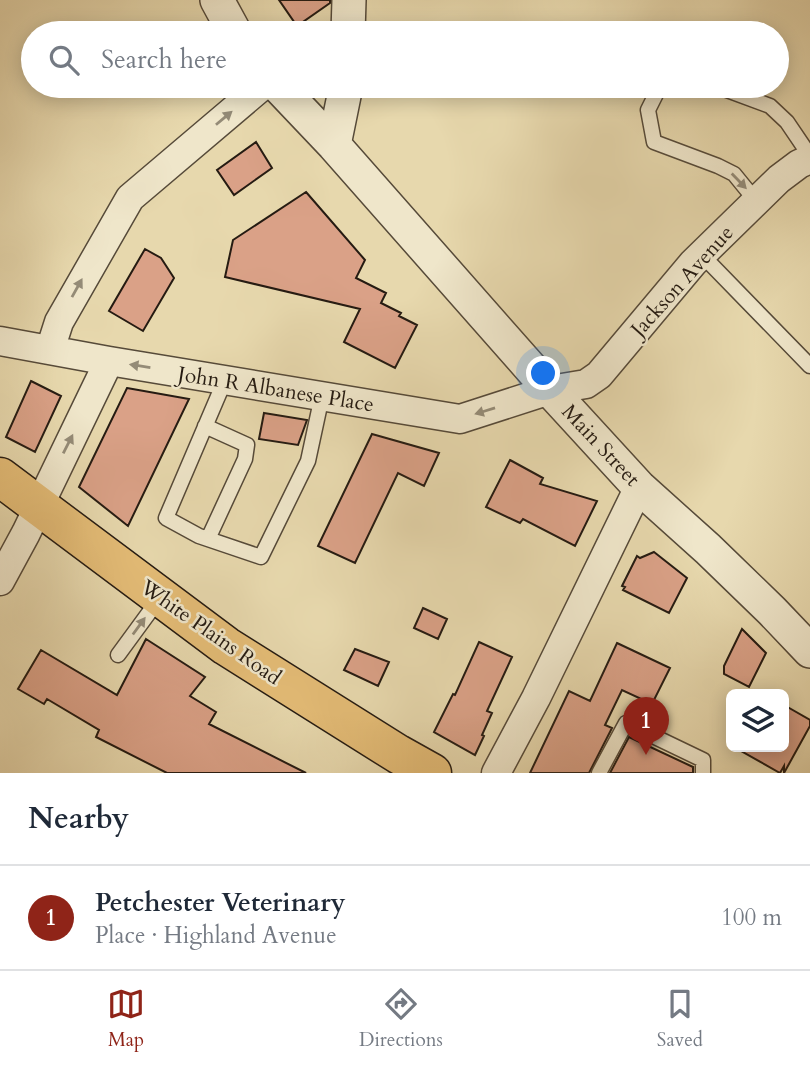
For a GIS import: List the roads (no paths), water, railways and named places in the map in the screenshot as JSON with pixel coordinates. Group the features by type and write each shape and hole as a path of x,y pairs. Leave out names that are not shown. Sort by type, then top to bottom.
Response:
{"main road":[{"name":"White Plains Road","path":"0,477 226,646 432,773"}],"street":[{"path":"217,0 228,21"},
{"path":"348,21 349,0"},
{"path":"50,350 59,322 130,198 248,98"},
{"name":"Main Street","path":"289,98 639,487 772,611 810,651"},
{"path":"334,145 344,98"},
{"name":"Jackson Avenue","path":"550,390 586,384 599,375 702,255 779,179 807,164"},
{"name":"John R Albanese Place","path":"0,341 460,419 550,390"},
{"path":"0,581 109,361"},
{"path":"496,773 536,698 639,487"}],"lane":[{"path":"654,98 648,110 654,142 734,174 756,201"},
{"path":"748,98 770,106 787,122 807,164"},
{"path":"702,255 810,366"},
{"path":"225,380 166,518 199,536 261,557 309,461 322,396"},
{"path":"205,426 247,445 245,459 208,539"},
{"path":"118,655 160,598"},
{"path":"599,773 626,723 703,760 704,773"}],"place":[{"name":"Petchester Veterinary","path":"646,755"}]}
